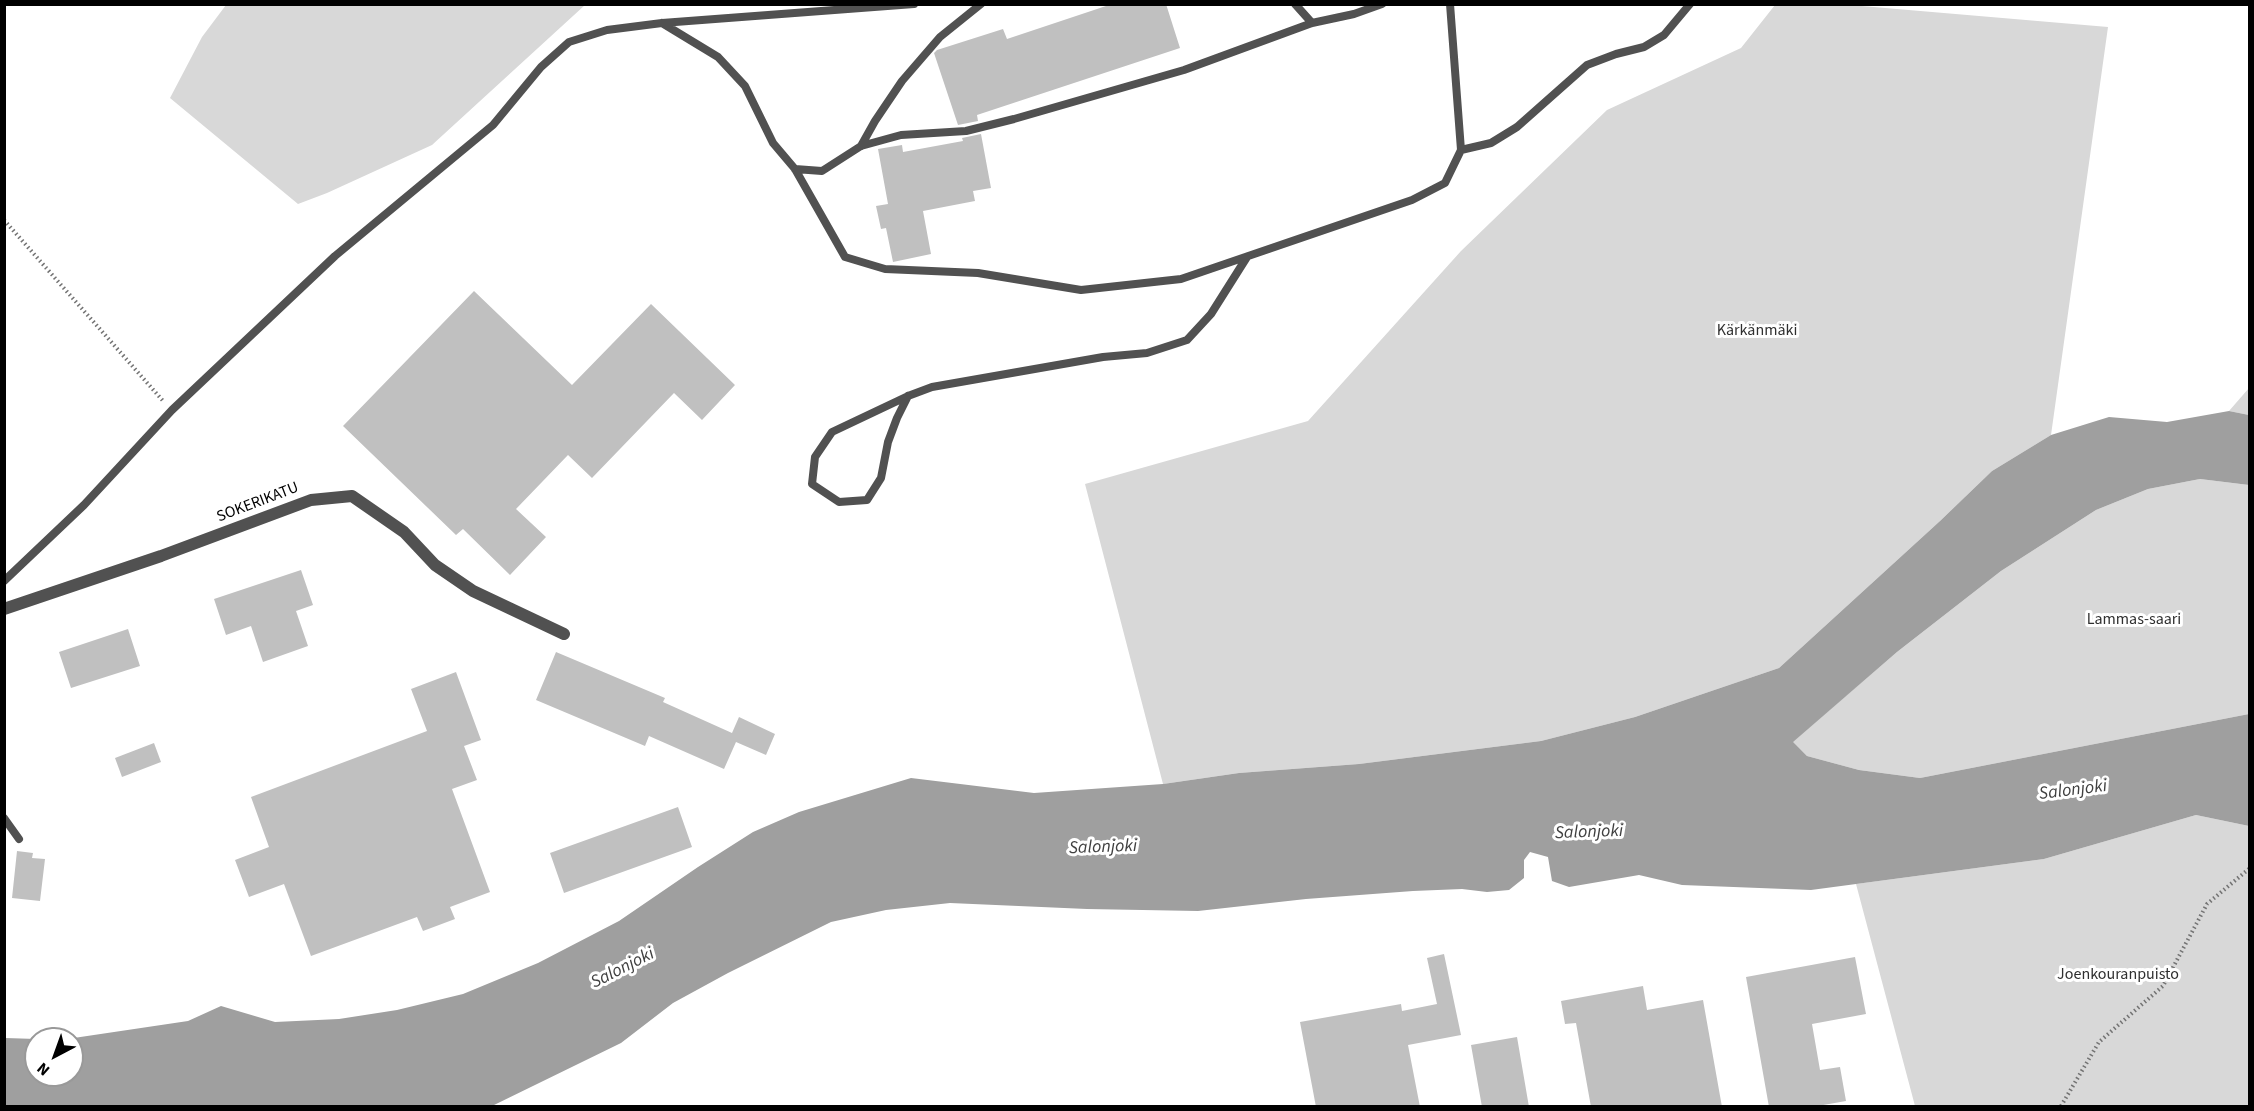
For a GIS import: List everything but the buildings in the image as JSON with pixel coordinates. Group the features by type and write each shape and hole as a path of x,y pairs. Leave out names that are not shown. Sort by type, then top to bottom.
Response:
{"street":[{"name":"SOKERIKATU","path":"4,609 161,556 311,500 352,496 404,532 435,565 472,591 564,634"}],"lane":[{"path":"4,580 84,505 171,410 335,256 493,126 541,67 569,42 607,30 662,23 914,4"},
{"path":"861,146 902,81 940,38 981,4"},
{"path":"1295,4 1312,23"},
{"path":"795,169 822,171 861,146 901,135 966,131 1014,119 1184,70 1312,23 1354,14 1382,4"},
{"path":"662,23 718,57 745,86 772,143 795,169 845,257 885,269 929,269 978,273 1082,290 1181,279 1412,200 1445,183 1461,150 1450,4"},
{"path":"1461,150 1491,143 1517,127 1587,65 1644,47 1664,35 1690,4"},
{"path":"908,396 888,442 881,478 867,500 839,502 812,484 815,458 832,432 908,396 932,387 1082,361 1147,353 1187,340 1211,314 1248,257"},
{"path":"4,818 19,839"}],"path":[{"path":"4,220 171,410"},
{"path":"2061,1107 2099,1042 2163,986 2207,904 2250,868"}],"green space":[{"path":"226,5 585,5 432,145 298,204 170,98 202,37"},
{"name":"Kärkänmäki","path":"1775,5 1850,5 2108,27 2051,435 1992,471 1779,668 1635,717 1541,741 1359,764 1239,773 1163,784 1085,484 1308,421 1461,251 1607,110 1741,48"},
{"path":"2249,388 2249,415 2229,411"},
{"name":"Lammas-saari","path":"2200,479 2249,485 2249,714 1920,778 1859,770 1807,756 1792,742 1897,652 2001,571 2096,510 2148,489"},
{"name":"Joenkouranpuisto","path":"2196,815 2249,826 2249,1106 1915,1106 1856,884 2044,859"}],"water":[{"name":"Salonjoki","path":"2229,411 2249,415 2249,485 2200,479 2148,489 2096,510 2001,571 1897,652 1793,742 1807,756 1859,770 1920,778 2249,714 2249,826 2196,815 2044,859 1811,890 1682,885 1639,875 1569,887 1552,881 1548,857 1530,852 1524,860 1524,878 1509,890 1487,892 1462,889 1413,891 1306,899 1198,911 950,903 886,910 831,922 728,973 673,1003 621,1043 492,1106 5,1106 5,1038 24,1039 24,1087 84,1087 84,1036 188,1021 221,1006 275,1022 339,1019 397,1010 463,994 538,963 619,921 753,832 799,812 911,778 1034,793 1163,784 1239,773 1359,764 1541,741 1635,717 1779,668 1992,471 2051,435 2109,417 2167,422"}]}
